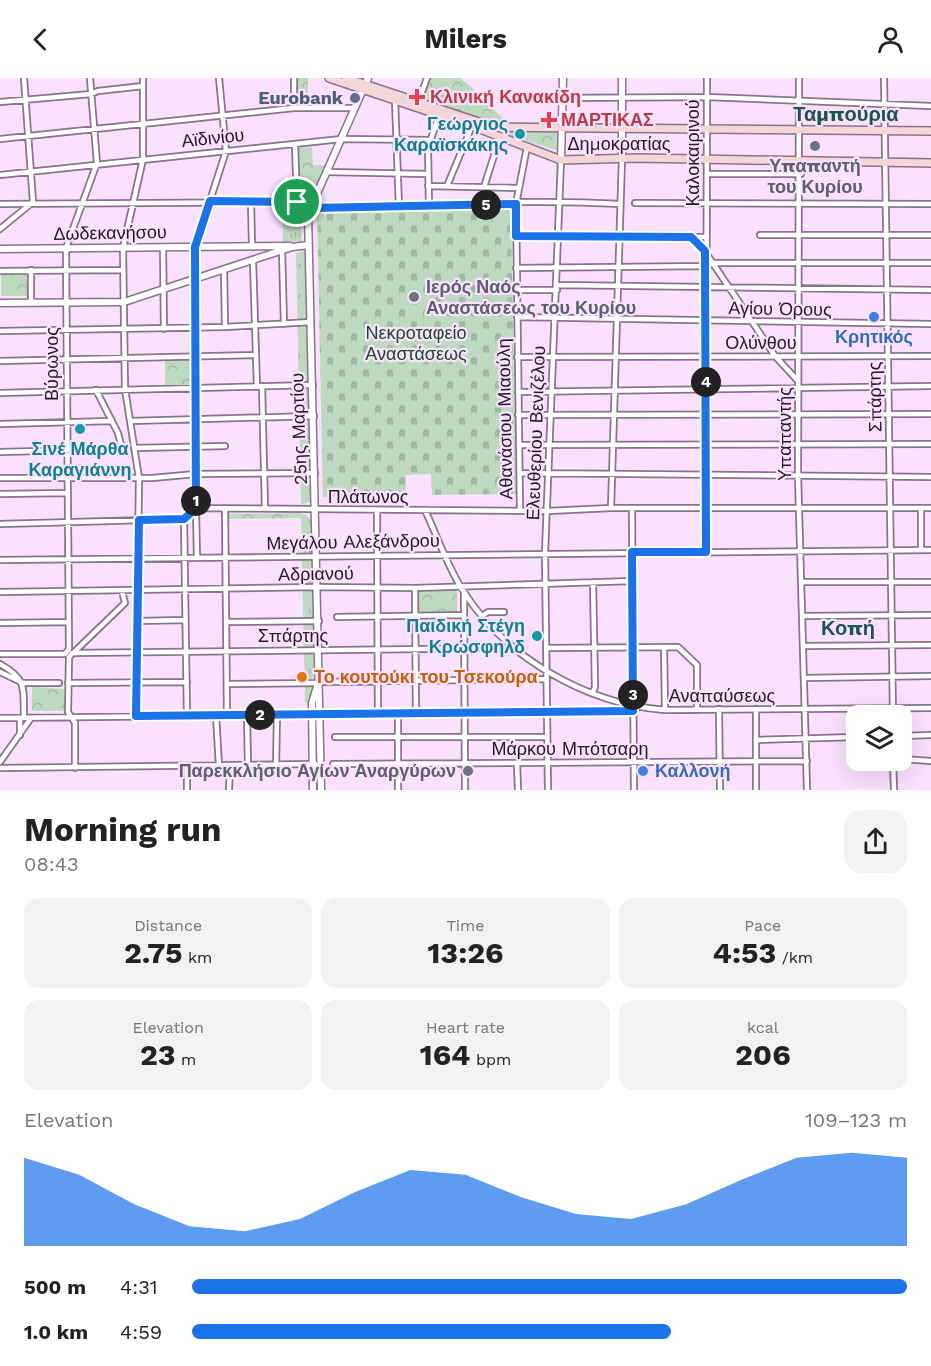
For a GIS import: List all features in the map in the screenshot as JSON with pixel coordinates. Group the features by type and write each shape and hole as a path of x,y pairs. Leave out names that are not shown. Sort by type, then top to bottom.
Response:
{"main road":[{"name":"Δημοκρατίας","path":"329,78 365,84 395,100 561,160 622,158 931,163"},
{"name":"Δημοκρατίας","path":"346,78 488,126 931,131"}],"street":[{"path":"24,78 33,202"},
{"name":"Βύρωνος","path":"0,654 65,654 69,649 66,248 97,163 90,78"},
{"path":"136,716 139,478 125,389 123,248 143,159 143,78"},
{"path":"197,557 195,247 226,151 219,78"},
{"path":"294,78 294,108"},
{"path":"418,103 427,78"},
{"name":"Ελευθερίου Βενιζέλου","path":"548,790 545,553 558,268 563,78"},
{"path":"611,508 622,158 622,78"},
{"name":"Καλοκαιρινού","path":"706,552 707,78"},
{"name":"Υπαπαντής","path":"799,78 801,205 798,475 807,790"},
{"name":"Σπάρτης","path":"884,78 893,705"},
{"name":"25ης Μαρτίου","path":"321,790 320,650 308,214 365,84"},
{"path":"0,102 91,94 98,91 143,86"},
{"path":"563,98 707,97 884,106 931,106"},
{"path":"395,100 399,207"},
{"path":"0,139 294,108 355,108"},
{"path":"429,206 427,174 430,140 439,115"},
{"path":"447,186 472,126"},
{"path":"484,187 500,137"},
{"name":"Αϊδινίου","path":"0,175 97,163 341,140 430,140"},
{"path":"295,144 297,202"},
{"name":"Αθανάσιου Μιαούλη","path":"520,511 516,204 527,147"},
{"path":"327,172 427,174"},
{"path":"707,174 801,174"},
{"path":"428,186 518,188"},
{"path":"635,203 886,205 931,204 931,197"},
{"path":"0,204 297,202 311,208 560,201 620,204"},
{"path":"0,229 33,202"},
{"path":"251,202 252,245"},
{"path":"760,235 931,235"},
{"path":"516,236 706,237"},
{"path":"691,237 706,253 727,288 776,356 798,381"},
{"name":"Δωδεκανήσου","path":"0,249 252,245 292,247"},
{"path":"0,303 124,302 282,250 309,245"},
{"path":"163,247 164,329"},
{"path":"282,250 284,324"},
{"path":"253,261 256,355 263,417 265,509"},
{"path":"516,268 706,266 713,263 931,263"},
{"path":"224,269 225,327"},
{"path":"31,270 31,303"},
{"path":"0,271 123,270"},
{"path":"517,290 557,287 707,287 931,290"},
{"name":"Αγίου Όρους","path":"517,317 752,323 931,324"},
{"path":"0,331 164,329 311,322"},
{"path":"0,361 256,355"},
{"name":"Ολύνθου","path":"517,357 931,356"},
{"path":"0,393 313,385"},
{"path":"518,392 931,386"},
{"path":"0,452 122,449 112,421 96,390"},
{"path":"518,415 889,412 931,414"},
{"path":"130,421 314,416"},
{"path":"0,424 112,421"},
{"path":"519,445 931,444"},
{"path":"134,448 225,446"},
{"path":"0,478 139,478 196,474 315,473"},
{"path":"519,473 931,477"},
{"path":"0,494 68,493"},
{"name":"Πλάτωνος","path":"196,509 548,511 611,508 931,508"},
{"path":"632,508 634,790"},
{"path":"921,508 921,550"},
{"path":"0,524 184,519 196,509"},
{"path":"225,509 227,716"},
{"path":"377,510 378,714"},
{"name":"Αναπαύσεως","path":"425,510 464,593 482,616 514,648 547,671 593,692 633,705 665,710 846,709"},
{"path":"184,519 187,715"},
{"name":"Μεγάλου Αλεξάνδρου","path":"0,560 931,550"},
{"name":"Αδριανού","path":"0,592 318,587 415,588 632,581"},
{"path":"592,582 593,692"},
{"path":"801,582 931,582"},
{"path":"415,588 416,713"},
{"path":"122,591 125,603"},
{"path":"464,593 465,790"},
{"path":"125,603 137,607"},
{"path":"75,768 75,723 69,717 69,657 125,603"},
{"path":"482,616 488,612 504,612"},
{"path":"337,617 463,615"},
{"path":"803,616 931,615"},
{"path":"138,621 185,620"},
{"path":"226,622 319,621"},
{"path":"0,622 69,622"},
{"path":"803,646 931,645"},
{"path":"664,647 665,710"},
{"path":"546,648 678,647 697,665 697,710"},
{"name":"Σπάρτης","path":"72,652 514,648"},
{"path":"0,664 15,673 23,683 20,735"},
{"path":"0,672 23,683 59,683"},
{"path":"805,678 931,676"},
{"path":"227,684 547,679"},
{"path":"68,683 187,682"},
{"name":"25ης Μαρτίου","path":"313,790 312,715 319,682"},
{"name":"Αναπαύσεως","path":"912,708 931,708"},
{"path":"719,709 720,790"},
{"path":"756,709 756,790"},
{"path":"0,718 633,711"},
{"path":"398,713 398,790"},
{"path":"216,715 219,766"},
{"path":"247,715 248,765"},
{"path":"276,765 277,715"},
{"path":"0,762 31,718"},
{"path":"912,736 931,735"},
{"path":"335,737 547,736"},
{"path":"756,740 846,737"},
{"path":"912,760 931,761"},
{"name":"Μάρκου Μπότσαρη","path":"333,764 807,761"},
{"path":"517,763 518,790"},
{"path":"0,768 321,764"},
{"path":"229,790 230,765"},
{"path":"187,766 187,790"},
{"path":"893,771 894,790"}],"green space":[{"path":"297,78 308,78 308,99 298,100"},
{"path":"429,78 460,78 490,103 490,107 509,123 489,121 421,100"},
{"path":"486,128 560,132 559,151"},
{"path":"312,147 313,165 330,165 315,197 303,197 298,193 297,148"},
{"path":"282,205 301,206 302,241 283,242"},
{"name":"Νεκροταφείο Αναστάσεως","path":"511,209 516,494 432,495 431,474 406,475 406,496 323,497 317,213"},
{"path":"483,213 506,213 507,224 484,224"},
{"path":"305,251 313,502 301,504 296,253"},
{"path":"1,272 29,272 29,296 1,296"},
{"path":"192,358 192,385 165,385 165,359"},
{"path":"301,513 309,517 311,523 314,591 315,659 309,703 305,703"},
{"path":"301,513 302,518 228,519 228,514"},
{"path":"457,590 457,613 417,614 416,591"},
{"path":"32,687 65,689 65,711 32,711"}],"place":[{"name":"Κλινική Κανακίδη","path":"417,97"},
{"name":"Eurobank","path":"355,98"},
{"name":"ΜΑΡΤΙΚΑΣ","path":"549,120"},
{"name":"Γεώργιος Καραϊσκάκης","path":"520,134"},
{"name":"Υπαπαντή του Κυρίου","path":"815,146"},
{"name":"Ιερός Ναός Αναστάσεως του Κυρίου","path":"414,297"},
{"name":"Κρητικός","path":"874,317"},
{"name":"Σινέ Μάρθα Καραγιάννη","path":"80,429"},
{"name":"Παιδική Στέγη Κρώσφηλδ","path":"537,636"},
{"name":"Το κουτούκι του Τσεκούρα","path":"302,677"},
{"name":"Παρεκκλήσιο Αγίων Αναργύρων","path":"468,771"},
{"name":"Καλλονή","path":"643,771"}],"district":[{"name":"Ταμπούρια","path":"846,114"},
{"name":"Κοπή","path":"848,628"}],"route":[{"path":"210,201 297,202 311,208 516,204 516,236 691,237 706,253 706,552 632,552 633,711 136,716 139,520 184,519 196,510 195,247 210,201"}]}
